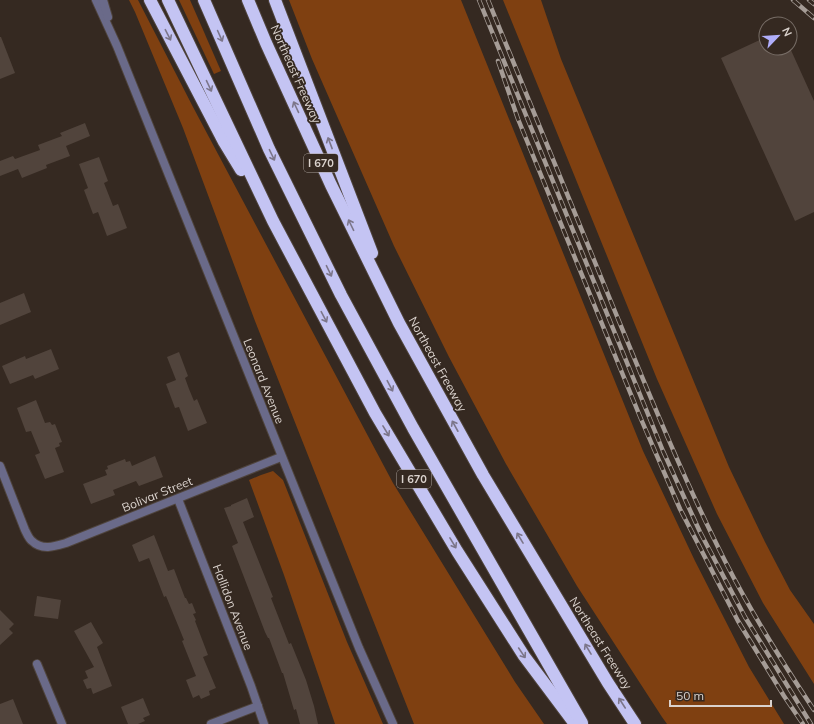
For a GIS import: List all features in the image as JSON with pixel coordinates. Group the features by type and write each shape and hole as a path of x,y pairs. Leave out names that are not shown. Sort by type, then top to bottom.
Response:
{"highway":[{"path":"150,0 224,142 273,221"},
{"name":"I 670","path":"168,0 273,221 375,413 457,551 524,656 575,724"},
{"path":"204,0 269,149 341,295 413,428 583,724"},
{"name":"Northeast Freeway","path":"248,0 331,185 399,323 486,482 604,676 635,724"},
{"path":"275,0 399,323"}],"street":[{"name":"Leonard Avenue","path":"96,0 117,46 359,648 393,724"},
{"name":"Leonard Avenue","path":"103,0 117,46"},
{"name":"Bolivar Street","path":"0,466 25,530 32,541 41,546 54,547 281,457"},
{"name":"Hallidon Avenue","path":"178,499 249,680 264,724"},
{"path":"37,664 62,724"},
{"path":"211,724 258,706"}],"shaded area":[{"path":"129,0 138,0 193,107 393,483 515,682 544,724 414,724 255,321 183,128"},
{"path":"179,0 190,0 221,71 214,74"},
{"path":"289,0 461,0 643,451 695,561 749,667 784,724 667,724 662,717 577,586 506,464 449,357 394,246 312,59"},
{"path":"503,0 541,0 561,59 729,467 790,590 814,624 814,684 763,603 717,514 657,379"},
{"path":"273,471 283,480 347,642 383,724 335,724 284,575 249,480"}],"building":[{"path":"0,37 15,73 0,79"},
{"path":"758,41 758,56 794,56 814,101 814,212 795,221 721,58"},
{"path":"85,123 90,136 66,146 70,156 46,165 47,168 22,178 18,169 0,176 0,161 13,156 15,159 40,150 38,145 62,136 60,133"},
{"path":"99,157 108,181 104,183 113,206 118,204 127,228 107,236 98,212 93,214 84,190 88,188 79,164"},
{"path":"24,293 31,312 0,325 0,303"},
{"path":"51,349 59,369 35,379 33,375 10,384 2,366 25,356 26,359"},
{"path":"179,352 188,376 185,378 189,389 194,401 197,399 207,423 188,431 179,407 175,408 166,384 176,380 167,357"},
{"path":"36,400 45,423 50,422 52,425 55,424 62,442 59,443 60,446 55,448 64,472 45,479 35,455 40,453 31,431 26,432 17,408"},
{"path":"155,456 163,477 139,486 136,481 113,490 115,495 91,504 83,484 107,475 105,470 108,469 107,466 125,459 126,462 130,461 132,466"},
{"path":"247,498 254,517 243,522 273,597 271,598 289,644 291,643 306,680 318,724 300,724 296,709 294,710 283,673 269,638 265,632 232,546 238,543 224,508"},
{"path":"154,535 168,571 174,569 185,598 189,604 192,603 196,613 193,614 196,620 195,621 208,655 203,657 216,688 209,691 210,695 201,699 199,695 193,698 186,680 196,676 182,641 184,640 166,596 164,597 149,558 139,562 132,545"},
{"path":"37,596 61,600 58,619 34,616"},
{"path":"0,610 14,624 9,629 13,633 0,645"},
{"path":"91,622 103,643 97,647 112,686 93,694 91,688 87,689 83,680 88,678 85,671 94,667 74,631"},
{"path":"143,698 150,715 143,718 145,721 138,724 128,724 121,707"},
{"path":"13,699 23,724 0,724 0,704"}],"railway":[{"path":"479,0 663,451 700,532 745,617 811,724"},
{"path":"488,0 640,373 695,499 745,599 814,710"},
{"path":"793,0 814,18"},
{"path":"809,0 814,4"},
{"path":"498,61 518,119 641,419 680,509 738,621 803,724"}]}
